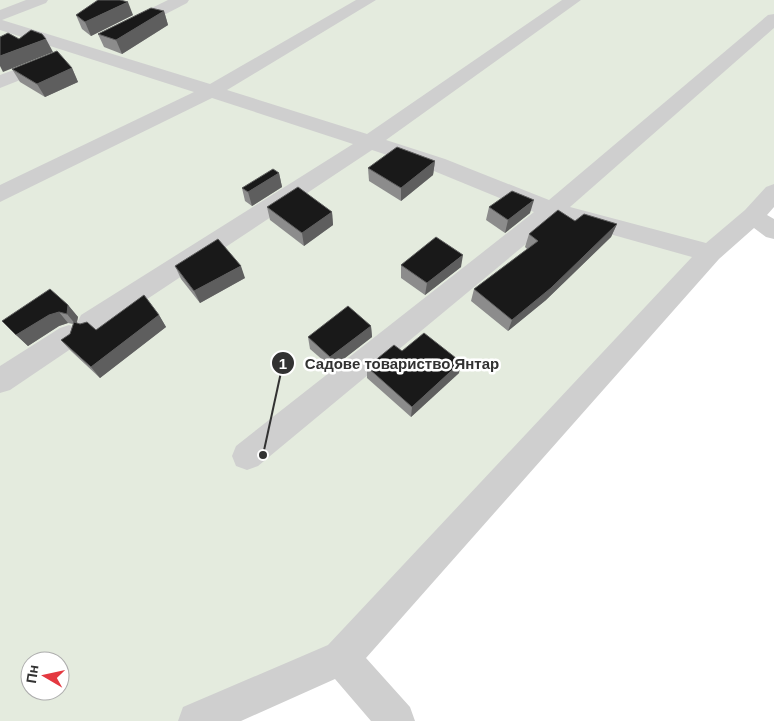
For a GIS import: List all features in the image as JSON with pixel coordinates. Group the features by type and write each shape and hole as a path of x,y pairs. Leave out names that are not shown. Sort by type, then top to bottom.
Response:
{"street":[{"path":"0,16 40,0"},
{"path":"0,82 82,49 181,0"},
{"path":"0,194 211,91 368,0"},
{"path":"0,381 370,142 573,0"},
{"path":"247,456 552,210 774,19"},
{"path":"0,25 82,49 437,164 552,210 710,253"},
{"path":"197,721 341,658 710,253 764,224 774,192"},
{"path":"341,658 396,721"}],"shaded area":[{"path":"0,0 774,0 774,192 341,658 197,721 0,721"}],"building":[{"path":"98,0 128,2 85,22 76,15"},
{"path":"151,8 164,11 116,40 98,34"},
{"path":"31,30 42,34 46,39 0,56 0,37 8,33 19,39"},
{"path":"57,51 72,68 37,84 12,69"},
{"path":"397,147 435,161 401,188 368,168"},
{"path":"273,169 279,173 248,192 242,188"},
{"path":"298,187 332,212 302,233 267,207"},
{"path":"512,191 534,200 508,220 489,207"},
{"path":"558,210 575,221 584,214 617,224 551,288 512,320 474,289 538,241 529,234"},
{"path":"436,237 463,255 427,283 401,265"},
{"path":"218,239 241,266 194,291 175,266"},
{"path":"50,289 68,305 67,314 59,312 49,315 16,335 2,321"},
{"path":"144,295 159,315 91,367 61,340 70,334 74,322 80,324 87,322 96,330"},
{"path":"348,306 371,326 330,357 308,337"},
{"path":"424,333 461,362 412,407 367,367 394,345 402,351"}],"place":[{"name":"Садове товариство Янтар","path":"263,455"}]}
